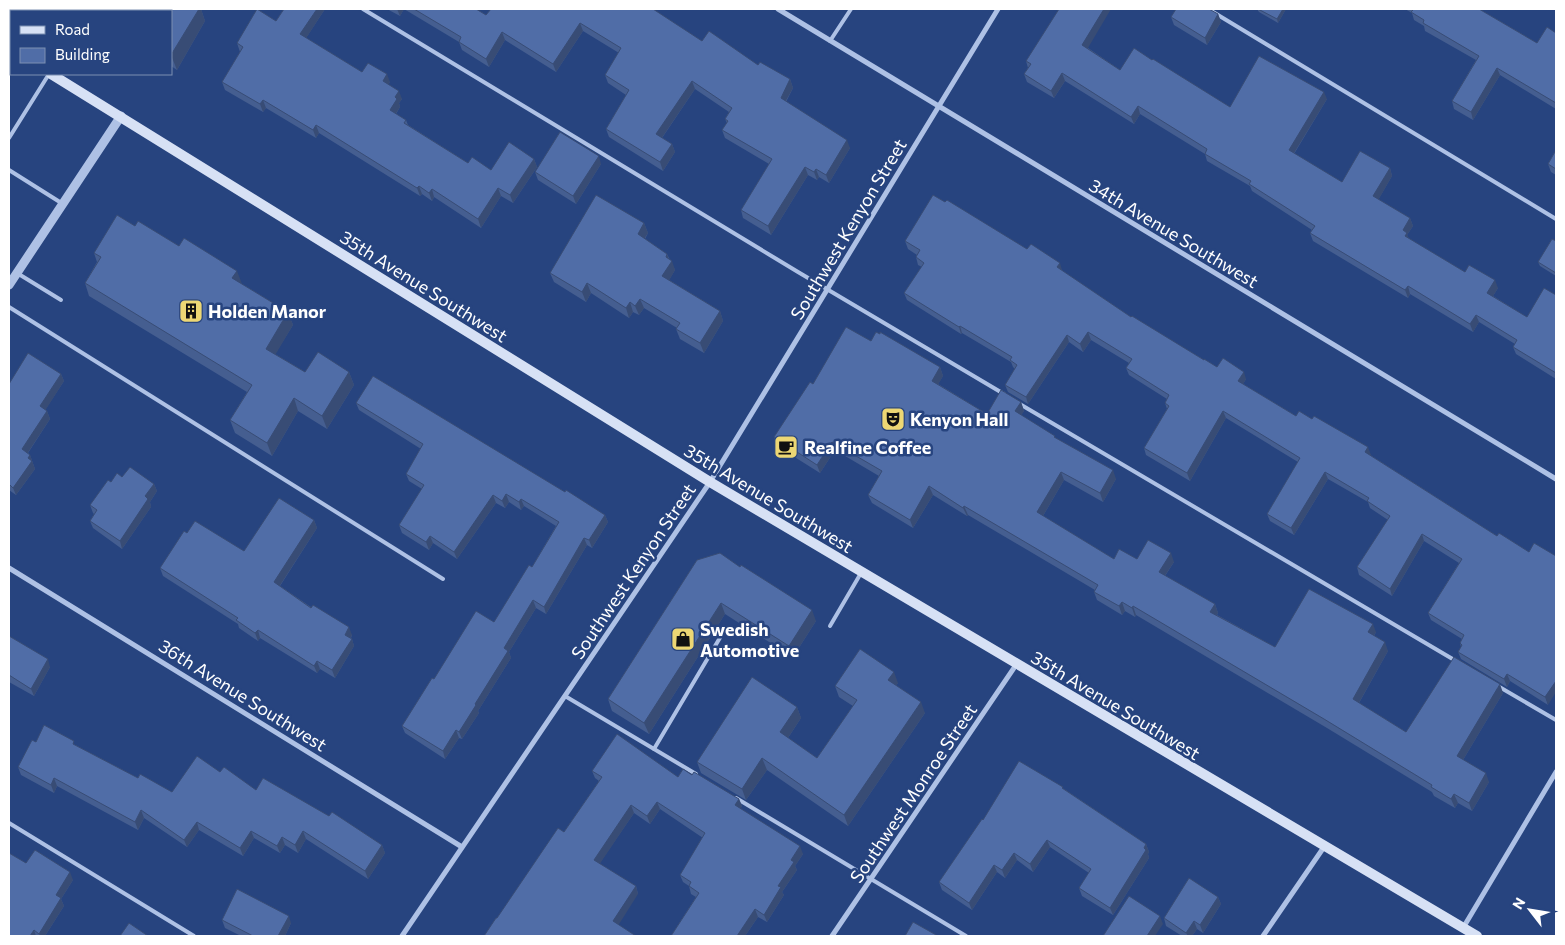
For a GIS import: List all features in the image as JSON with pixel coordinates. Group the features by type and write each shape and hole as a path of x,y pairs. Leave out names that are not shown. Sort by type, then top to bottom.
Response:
{"main road":[{"name":"35th Avenue Southwest","path":"52,75 121,116 710,482 1016,665 1478,936"}],"street":[{"name":"34th Avenue Southwest","path":"778,9 1556,480"},
{"name":"Southwest Kenyon Street","path":"402,936 710,482 998,9"},
{"path":"9,285 121,116"},
{"name":"36th Avenue Southwest","path":"9,568 462,846"},
{"name":"Southwest Monroe Street","path":"832,936 1016,665"},
{"path":"1463,928 1556,772"},
{"path":"1263,936 1324,846"}],"lane":[{"path":"363,9 827,290 1465,666"},
{"path":"830,41 851,9"},
{"path":"1208,9 1556,219"},
{"path":"9,138 49,75"},
{"path":"9,170 63,204"},
{"path":"17,273 61,300"},
{"path":"9,307 443,579"},
{"path":"830,626 861,573"},
{"path":"654,749 721,636"},
{"path":"1490,681 1556,720"},
{"path":"565,696 697,774"},
{"path":"731,795 966,936"},
{"path":"9,823 194,936"}],"building":[{"path":"87,9 199,9 172,53 172,10"},
{"path":"257,9 276,21 284,9 317,9 300,34 362,72 368,63 387,74 383,81 399,91 395,97 397,99 390,110 406,120 404,123 468,163 472,157 491,170 509,142 534,159 510,195 498,188 478,219 432,189 429,193 419,186 417,188 316,125 313,130 263,100 260,104 222,82 243,47 237,43"},
{"path":"414,9 476,9 486,15 491,9 653,9 702,41 709,31 758,65 760,62 790,79 781,98 847,140 826,175 816,169 814,172 805,167 768,226 741,210 772,159 722,130 728,121 725,119 732,108 692,81 656,134 672,144 660,162 606,129 629,90 605,75 621,48 580,23 553,64 502,32 486,59 459,42 461,37"},
{"path":"1059,9 1104,9 1082,45 1120,70 1134,48 1230,107 1259,56 1324,92 1289,150 1342,182 1360,151 1390,168 1373,196 1410,218 1403,230 1407,233 1405,236 1465,272 1469,265 1495,280 1487,293 1527,317 1544,288 1556,295 1556,373 1513,347 1517,340 1476,315 1470,324 1408,286 1405,290 1310,233 1315,226 1249,184 1251,181 1205,154 1207,149 1138,106 1131,117 1062,73 1051,91 1024,74 1031,64 1026,61"},
{"path":"1176,9 1209,9 1218,14 1205,38 1171,17"},
{"path":"1258,9 1283,9 1277,19"},
{"path":"1414,9 1479,9 1537,43 1547,27 1556,33 1556,103 1497,68 1471,112 1452,101 1479,56 1423,23 1424,20 1411,12"},
{"path":"560,132 599,156 573,196 535,172"},
{"path":"1556,150 1556,169 1548,164"},
{"path":"596,195 644,223 638,234 667,254 666,257 672,261 662,276 720,311 700,343 676,329 680,323 640,299 635,306 630,302 626,308 587,283 582,292 550,273"},
{"path":"933,195 945,202 947,200 1027,249 1031,244 1060,263 1057,267 1131,317 1204,360 1217,367 1223,358 1244,372 1238,381 1296,416 1299,411 1312,419 1314,416 1368,447 1365,452 1497,536 1499,533 1529,552 1534,543 1556,556 1556,681 1545,697 1507,674 1504,679 1458,652 1464,635 1428,613 1462,559 1422,534 1390,589 1357,567 1390,516 1367,501 1369,498 1325,472 1291,528 1267,514 1300,458 1223,411 1187,473 1144,448 1169,406 1165,403 1169,395 1126,368 1132,359 1088,332 1080,344 1067,335 1026,397 1005,385 1017,365 1010,360 1012,357 904,293 924,263 916,257 920,250 905,241"},
{"name":"Holden Manor","path":"117,215 135,226 138,221 179,246 184,238 237,271 232,278 288,312 266,349 305,372 318,352 349,372 322,416 294,398 267,443 230,420 252,385 85,283 101,257 94,253"},
{"path":"1552,239 1556,241 1556,273 1538,262"},
{"path":"846,327 871,341 876,332 880,334 880,332 940,367 932,381 987,414 1001,390 1021,402 1015,411 1054,437 1113,470 1100,493 1061,472 1037,512 1114,559 1119,549 1137,559 1148,540 1171,553 1159,572 1215,604 1210,612 1275,647 1309,589 1373,624 1368,632 1385,642 1353,699 1406,732 1454,657 1500,684 1457,756 1486,773 1469,803 1454,794 1451,799 1431,787 1432,785 1324,719 1133,606 1132,608 1122,602 1119,606 1094,592 1098,585 964,506 963,508 929,486 910,520 868,495 882,471 832,442 817,465 774,437 810,382 813,384"},
{"path":"28,353 61,374 40,406 47,411 22,449 30,455 28,458 32,461 13,488 9,484 9,384"},
{"path":"373,376 605,515 589,540 584,538 544,607 533,600 504,648 508,651 476,705 459,732 456,730 443,751 402,726 476,611 494,622 529,565 532,567 559,522 521,499 519,502 506,494 502,501 493,495 454,552 430,536 426,542 399,525 424,485 406,474 423,444 356,403"},
{"path":"130,467 154,484 145,496 148,499 120,541 90,521 97,510 90,505 108,480 111,482 117,473 122,477"},
{"path":"279,498 314,520 274,582 311,608 313,605 349,627 345,635 352,639 332,670 317,661 314,666 258,630 255,633 236,620 238,618 160,568 184,531 187,533 195,521 244,551"},
{"name":"Swedish Automotive","path":"720,553 812,610 789,646 721,603 644,723 608,699 697,560"},
{"path":"9,636 48,659 31,689 9,675"},
{"path":"860,649 894,672 888,680 921,702 844,815 762,758 742,789 697,762 752,677 797,707 780,732 817,758 857,700 835,686"},
{"path":"44,725 74,741 73,744 138,778 140,774 172,792 197,756 220,772 224,767 256,790 263,778 329,816 332,812 382,845 365,871 303,831 295,845 282,837 277,846 251,831 240,848 197,822 184,840 141,810 135,822 54,778 51,785 18,767 32,740 36,742"},
{"path":"617,734 678,777 683,769 692,775 694,772 739,799 735,805 800,846 791,860 794,862 778,886 781,887 764,915 755,909 737,936 671,936 699,893 689,886 691,882 680,875 705,833 657,802 647,816 631,805 594,860 636,886 613,921 636,936 484,936 558,828 564,832 602,777 592,771"},
{"path":"1019,761 1063,787 1146,844 1144,848 1146,850 1110,908 1079,888 1091,869 1047,840 1030,864 1014,853 1002,870 994,865 969,903 939,882 983,820"},
{"path":"35,850 70,872 56,895 61,898 39,934 34,930 30,936 9,936 9,853 26,863"},
{"path":"1189,878 1218,897 1200,925 1194,921 1186,933 1164,918"},
{"path":"237,889 289,916 278,936 253,936 222,920"},
{"path":"1129,896 1160,916 1147,936 1103,936"},
{"path":"913,922 938,936 905,936"},
{"path":"129,923 148,936 120,936"}],"place":[{"name":"Holden Manor","path":"191,311"},
{"name":"Kenyon Hall","path":"893,419"},
{"name":"Realfine Coffee","path":"786,447"},
{"name":"Swedish Automotive","path":"683,639"}]}
